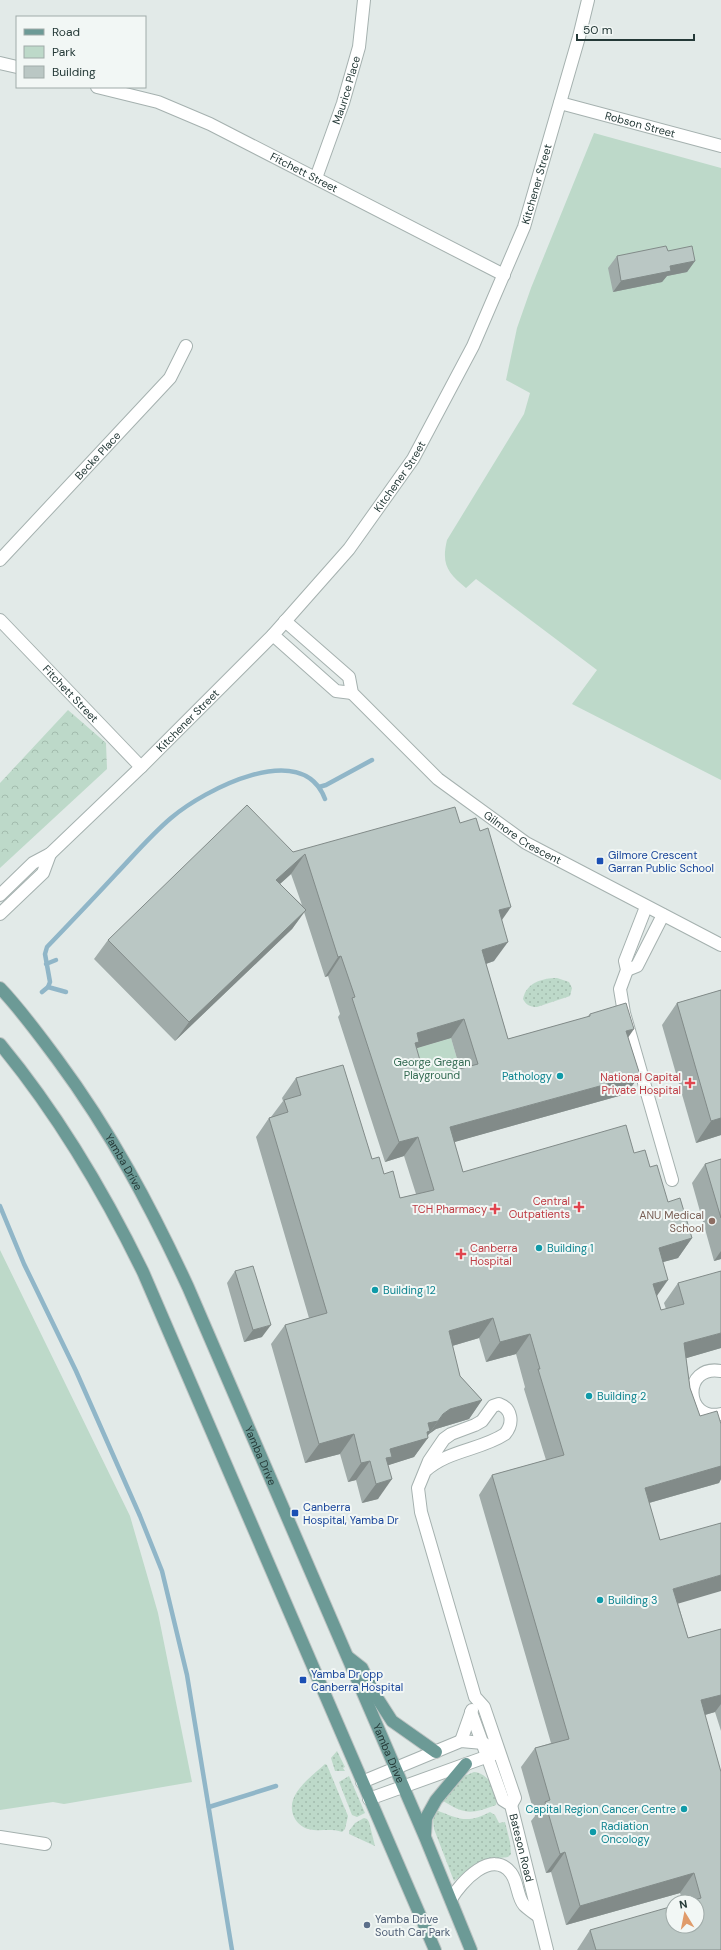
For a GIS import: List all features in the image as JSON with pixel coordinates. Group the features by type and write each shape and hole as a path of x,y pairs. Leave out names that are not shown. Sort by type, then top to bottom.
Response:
{"main road":[{"name":"Yamba Drive","path":"1,988 40,1035 83,1093 128,1166 155,1216 188,1287 402,1787 425,1837 471,1950"},
{"path":"0,1044 57,1121 100,1191 130,1246 162,1317 434,1950"},
{"path":"347,1657 362,1668 374,1693 392,1721 436,1752"},
{"path":"425,1837 426,1818 436,1800 466,1764"}],"street":[{"name":"Maurice Place","path":"316,178 343,103 359,47 364,0"},
{"name":"Kitchener Street","path":"0,895 33,863 50,854 141,767 273,635 349,549 413,459 473,346 524,227 579,37 588,0"},
{"path":"0,63 16,67"},
{"name":"Fitchett Street","path":"101,88 158,102 210,124 504,275"},
{"name":"Robson Street","path":"560,103 721,146"},
{"name":"Becke Place","path":"0,560 170,378 186,346"},
{"name":"Fitchett Street","path":"0,620 141,767"},
{"name":"Gilmore Crescent","path":"285,621 349,677 352,693 438,779 526,843 721,945"},
{"path":"273,635 336,691 352,693"},
{"name":"Kitchener Street","path":"0,914 43,873 50,854"},
{"path":"646,907 626,961 628,970 620,990 622,1003 672,1180"},
{"path":"628,970 637,966 663,915"},
{"path":"720,1414 704,1412 694,1402 692,1394 693,1387 701,1374 708,1371 721,1370"},
{"path":"426,1470 432,1465 452,1455 505,1434 511,1423 507,1409 499,1404 495,1405 478,1423 444,1439 429,1461 418,1488 418,1501 451,1619 475,1697 484,1707 515,1798 511,1805"},
{"path":"460,1741 475,1697"},
{"name":"Bateson Road","path":"471,1712 503,1800 511,1805 547,1950"},
{"path":"362,1782 460,1741 483,1743 499,1752"},
{"path":"369,1799 499,1752"},
{"path":"0,1837 45,1844"},
{"path":"451,1899 458,1887 477,1870 489,1865 499,1865 509,1870 513,1875 523,1904 538,1916"}],"green space":[{"path":"594,133 721,168 721,780 572,704 597,670 476,579 466,588 450,573 446,562 445,549 447,540 524,414 530,393 506,380 517,328 531,288"},
{"path":"68,710 106,743 107,769 0,868 0,783"},
{"path":"557,978 569,982 572,988 570,996 537,1007 532,1007 525,1003 523,999 527,989 531,985 540,980"},
{"name":"George Gregan Playground","path":"451,1038 464,1083 417,1097 403,1052"},
{"path":"0,1250 130,1516 158,1613 192,1782 64,1804 53,1802 0,1810"},
{"path":"337,1751 345,1767 343,1768 345,1771 335,1771 331,1758"},
{"path":"325,1764 327,1765 348,1816 345,1829 342,1832 334,1830 312,1830 306,1828 294,1817 292,1809 293,1801 300,1787"},
{"path":"474,1772 484,1776 492,1784 496,1794 496,1805 469,1812 457,1809 443,1801 464,1776"},
{"path":"349,1776 365,1813 357,1817 352,1815 339,1782"},
{"path":"436,1810 463,1819 475,1818 490,1812 495,1815 499,1823 505,1822 510,1842 511,1854 508,1857 482,1860 454,1881 434,1829 433,1820"},
{"path":"364,1818 369,1822 375,1846 349,1834 349,1831 355,1823"}],"building":[{"path":"666,246 668,251 692,246 695,261 670,266 671,271 621,281 617,256"},
{"path":"247,805 293,852 455,807 460,823 476,818 480,831 488,828 511,907 499,910 508,942 482,950 508,1039 590,1016 590,1014 626,1003 634,1029 626,1031 640,1075 450,1127 463,1172 626,1125 634,1153 645,1150 650,1167 657,1165 668,1202 680,1198 692,1238 659,1248 668,1280 653,1284 661,1310 684,1304 678,1283 721,1271 721,1333 684,1343 690,1388 700,1416 717,1411 721,1424 721,1466 645,1488 660,1540 721,1523 721,1575 673,1589 688,1638 721,1629 721,1695 701,1700 721,1772 721,1950 596,1950 590,1930 665,1908 665,1934 705,1934 705,1894 700,1894 694,1873 580,1906 565,1852 560,1854 545,1802 550,1800 535,1748 569,1739 492,1475 564,1455 538,1369 540,1369 530,1334 500,1342 493,1318 449,1331 460,1376 482,1400 450,1409 443,1414 438,1421 428,1423 430,1431 427,1432 428,1438 390,1449 392,1457 386,1458 392,1479 376,1484 370,1461 361,1463 354,1434 319,1444 285,1325 327,1313 269,1118 288,1112 284,1100 301,1095 296,1078 343,1065 372,1159 379,1157 384,1174 393,1171 400,1198 434,1190 418,1137 399,1142 352,998 355,997 341,956 338,957 305,854 276,880 306,910 189,1022 108,940","holes":["464,1019 478,1064 430,1077 429,1072 424,1074 415,1043 419,1042 417,1033"]},
{"path":"721,990 721,1118 711,1121 677,1003"},
{"path":"721,1159 721,1218 705,1164"},
{"path":"253,1266 271,1325 253,1330 235,1271"}],"waterway":[{"path":"319,787 326,785 372,760"},
{"path":"42,992 48,987 50,982 45,954 47,947 150,838 171,818 186,807 228,784 252,775 275,771 296,772 313,781 325,799"},
{"path":"46,964 56,960"},
{"path":"48,987 66,992"},
{"path":"0,1206 24,1264 76,1371 140,1516 162,1571 187,1675 232,1950"},
{"path":"209,1807 276,1786"}],"place":[{"name":"Gilmore Crescent Garran Public School","path":"600,861"},
{"name":"Pathology","path":"560,1076"},
{"name":"National Capital Private Hospital","path":"690,1083"},
{"name":"Central Outpatients","path":"579,1207"},
{"name":"TCH Pharmacy","path":"495,1209"},
{"name":"ANU Medical School","path":"712,1221"},
{"name":"Building 1","path":"539,1248"},
{"name":"Canberra Hospital","path":"461,1254"},
{"name":"Building 12","path":"375,1290"},
{"name":"Building 2","path":"589,1396"},
{"name":"Canberra Hospital, Yamba Dr","path":"295,1513"},
{"name":"Building 3","path":"600,1600"},
{"name":"Yamba Dr opp Canberra Hospital","path":"303,1680"},
{"name":"Capital Region Cancer Centre","path":"684,1809"},
{"name":"Radiation Oncology","path":"593,1832"},
{"name":"Yamba Drive South Car Park","path":"367,1925"}]}
